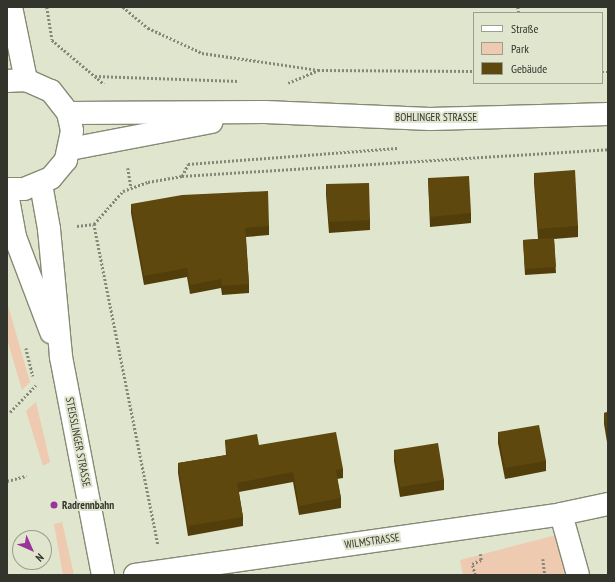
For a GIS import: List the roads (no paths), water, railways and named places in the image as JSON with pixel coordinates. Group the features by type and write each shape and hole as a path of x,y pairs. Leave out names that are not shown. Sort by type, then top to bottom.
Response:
{"street":[{"path":"7,189 24,189 41,184 59,169 70,149 72,131 68,113 51,91 17,80 11,7"},
{"name":"BOHLINGER STRASSE","path":"70,149 265,112"},
{"name":"BOHLINGER STRASSE","path":"68,113 265,112 430,119 608,114"},
{"name":"STEISSLINGER STRASSE","path":"41,184 49,229 61,357 103,575"},
{"name":"STEISSLINGER STRASSE","path":"7,193 15,237 61,357"},
{"name":"WILMSTRASSE","path":"139,574 561,514 608,504"},
{"path":"561,514 578,575"}],"place":[{"name":"Radrennbahn","path":"54,505"}]}
